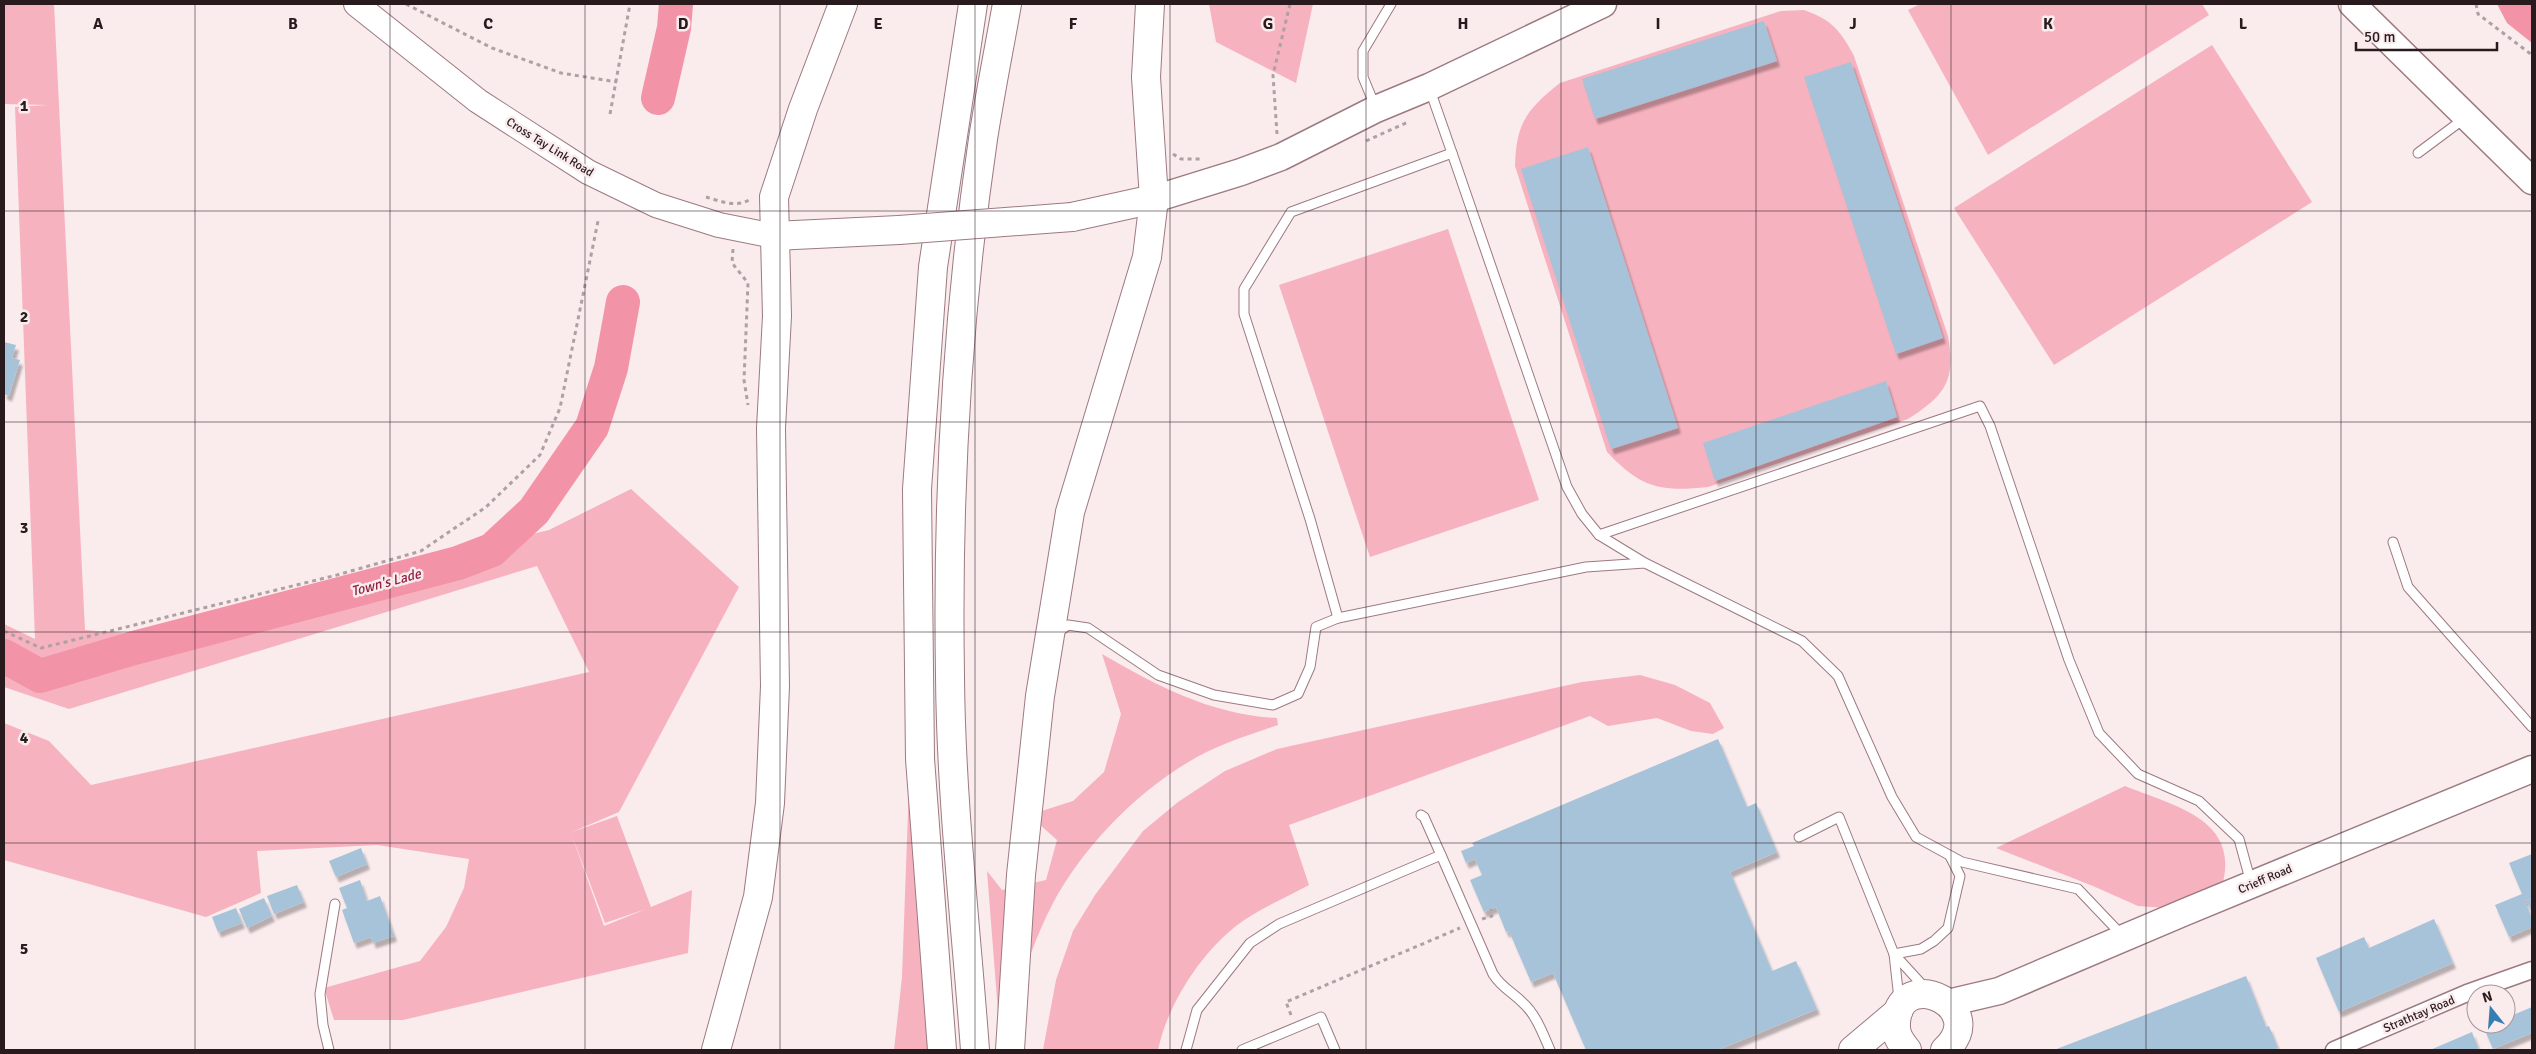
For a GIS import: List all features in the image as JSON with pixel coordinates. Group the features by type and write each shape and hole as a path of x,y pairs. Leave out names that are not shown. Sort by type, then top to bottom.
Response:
{"highway":[{"path":"716,1050 758,897 770,802 775,686 771,428 777,316 774,197 803,109 843,4"},
{"path":"942,1050 920,759 917,489 933,266 973,4"},
{"path":"975,1050 950,679 950,546 954,434 965,286 983,138 1007,4"},
{"path":"1010,1050 1021,875 1040,696 1070,512 1147,258 1154,198 1146,77 1150,4"},
{"path":"774,236 899,230 1072,217 1154,198"},
{"path":"1853,1050 1911,998 1939,998 1954,1011 1951,1040"},
{"path":"1899,1010 1896,1033 1907,1050"}],"main road":[{"name":"Cross Tay Link Road","path":"356,4 478,101 588,172 656,205 735,229 774,236"},
{"path":"1154,198 1241,172 1281,157 1376,108 1429,87 1603,4"},
{"path":"2352,4 2532,180"},
{"name":"Crieff Road","path":"1939,998 1999,991 2532,769"},
{"name":"Crieff Road","path":"1951,1040 1999,991"}],"street":[{"name":"Strathtay Road","path":"2338,1050 2467,993 2532,970"}],"lane":[{"path":"1376,108 1363,77 1363,51 1391,4"},
{"path":"1429,87 1567,487 1582,514 1599,535 1646,562 1802,641 1838,676 1892,797 1916,837 1962,862 2078,889 2117,930 2121,939"},
{"path":"2418,153 2468,116"},
{"path":"1338,618 1310,519 1244,314 1244,289 1291,212 1452,153"},
{"path":"1599,535 1980,406 1990,426 2069,660 2099,733 2138,774 2199,801 2239,838 2252,885"},
{"path":"2393,542 2408,587 2532,727"},
{"path":"1049,639 1068,625 1088,628 1158,675 1214,695 1273,705 1298,694 1310,667 1316,627 1338,618 1586,567 1646,562"},
{"path":"1421,815 1424,817 1441,854 1493,974 1502,987 1523,1002 1538,1023 1550,1050"},
{"path":"1800,837 1838,817 1894,954 1899,1010"},
{"path":"1186,1050 1197,1010 1250,943 1279,924 1441,854"},
{"path":"1894,954 1920,949 1934,941 1948,928 1960,876 1949,855"},
{"path":"329,1050 323,1025 320,994 335,904"},
{"path":"1894,954 1939,998"},
{"path":"1242,1050 1321,1017 1335,1050"}],"path":[{"path":"406,4 492,48 561,73 617,82"},
{"path":"610,114 630,4"},
{"path":"1277,134 1273,75 1290,4"},
{"path":"2476,4 2478,14 2532,55"},
{"path":"1270,137 1285,131"},
{"path":"1151,154 1168,149 1181,159 1206,158"},
{"path":"704,196 732,204 748,201 756,194 774,197"},
{"path":"732,204 735,229 732,263 748,283 744,380 749,408"},
{"path":"4,631 41,648 337,575 421,551 486,507 540,455 560,408 598,221"},
{"path":"1296,1028 1286,1002 1492,916 1491,910"}],"shaded area":[{"path":"4,4 54,4 85,630 124,633 549,530 631,489 739,587 619,812 572,832 617,816 651,907 692,890 688,953 403,1020 334,1020 324,988 420,961 446,927 464,888 469,859 377,845 257,851 261,893 206,917 4,860 4,723 49,741 91,785 589,672 537,566 69,709 4,687 4,624 35,639 15,107 47,105 4,104","holes":["571,833 605,923 646,909 604,926"]},
{"path":"1209,4 1313,4 1296,83 1216,42"},
{"path":"1920,4 2202,4 2209,15 1988,155 1908,10"},
{"path":"2497,4 2532,4 2532,43 2507,23"},
{"path":"1804,10 1822,18 1834,27 1854,56 1948,336 1950,352 1949,376 1939,394 1908,419 1708,487 1677,489 1652,485 1630,473 1607,452 1515,166 1521,128 1525,118 1532,109 1560,83 1781,11"},
{"path":"2212,45 2312,202 2054,365 1954,208"},
{"path":"1448,229 1539,500 1370,557 1279,285"},
{"path":"1102,654 1164,688 1186,697 1230,711 1253,716 1277,718 1278,725 1217,747 1175,770 1133,803 1095,842 1064,885 1043,924 1023,977 1001,1050 987,871 1002,890 1046,880 1057,840 1029,815 1073,801 1104,772 1121,714"},
{"path":"1640,675 1675,685 1710,703 1724,728 1713,734 1691,731 1657,718 1608,726 1590,716 1289,825 1309,885 1244,920 1210,951 1177,999 1162,1033 1158,1050 1043,1050 1056,980 1073,931 1095,895 1143,831 1178,802 1225,771 1277,749 1582,682"},
{"path":"912,702 934,1050 894,1050 902,977"},
{"path":"2125,786 2182,809 2199,818 2213,830 2222,845 2225,863 2222,886 2166,908 2138,906 1996,848"}],"building":[{"path":"1764,21 1777,61 1595,119 1582,79"},
{"path":"1851,62 1943,338 1896,354 1804,77"},
{"path":"1588,147 1678,428 1611,449 1521,169"},
{"path":"4,342 16,345 12,358 20,360 9,396 4,394"},
{"path":"1886,381 1897,417 1715,481 1703,443"},
{"path":"1718,739 1747,807 1756,803 1777,852 1730,872 1772,971 1796,961 1817,1009 1718,1050 1586,1050 1553,973 1531,982 1509,931 1506,932 1496,907 1484,912 1470,880 1482,875 1475,859 1466,863 1461,851 1474,846 1472,843"},
{"path":"361,848 367,864 336,877 329,861"},
{"path":"2532,854 2532,898 2525,901 2532,919 2532,927 2509,937 2495,905 2522,894 2509,863"},
{"path":"360,880 367,901 380,896 394,936 373,943 371,937 354,943 342,910 347,908 339,888"},
{"path":"297,885 304,902 274,914 267,896"},
{"path":"264,898 272,916 247,928 239,909"},
{"path":"2532,899 2532,914 2527,901"},
{"path":"236,908 242,923 218,932 212,917"},
{"path":"2434,919 2453,963 2339,1012 2316,958 2364,937 2369,948"},
{"path":"2246,976 2266,1027 2269,1026 2278,1048 2271,1050 2054,1050"},
{"path":"2532,1007 2532,1033 2493,1049 2487,1034 2516,1034 2516,1014"},
{"path":"2467,1034 2473,1034 2479,1050 2430,1050"}],"waterway":[{"name":"Town's Lade","path":"658,98 674,28 676,4"},
{"name":"Town's Lade","path":"4,656 40,676 134,648 458,563 492,550 534,511 592,427 611,368 623,302"}]}
